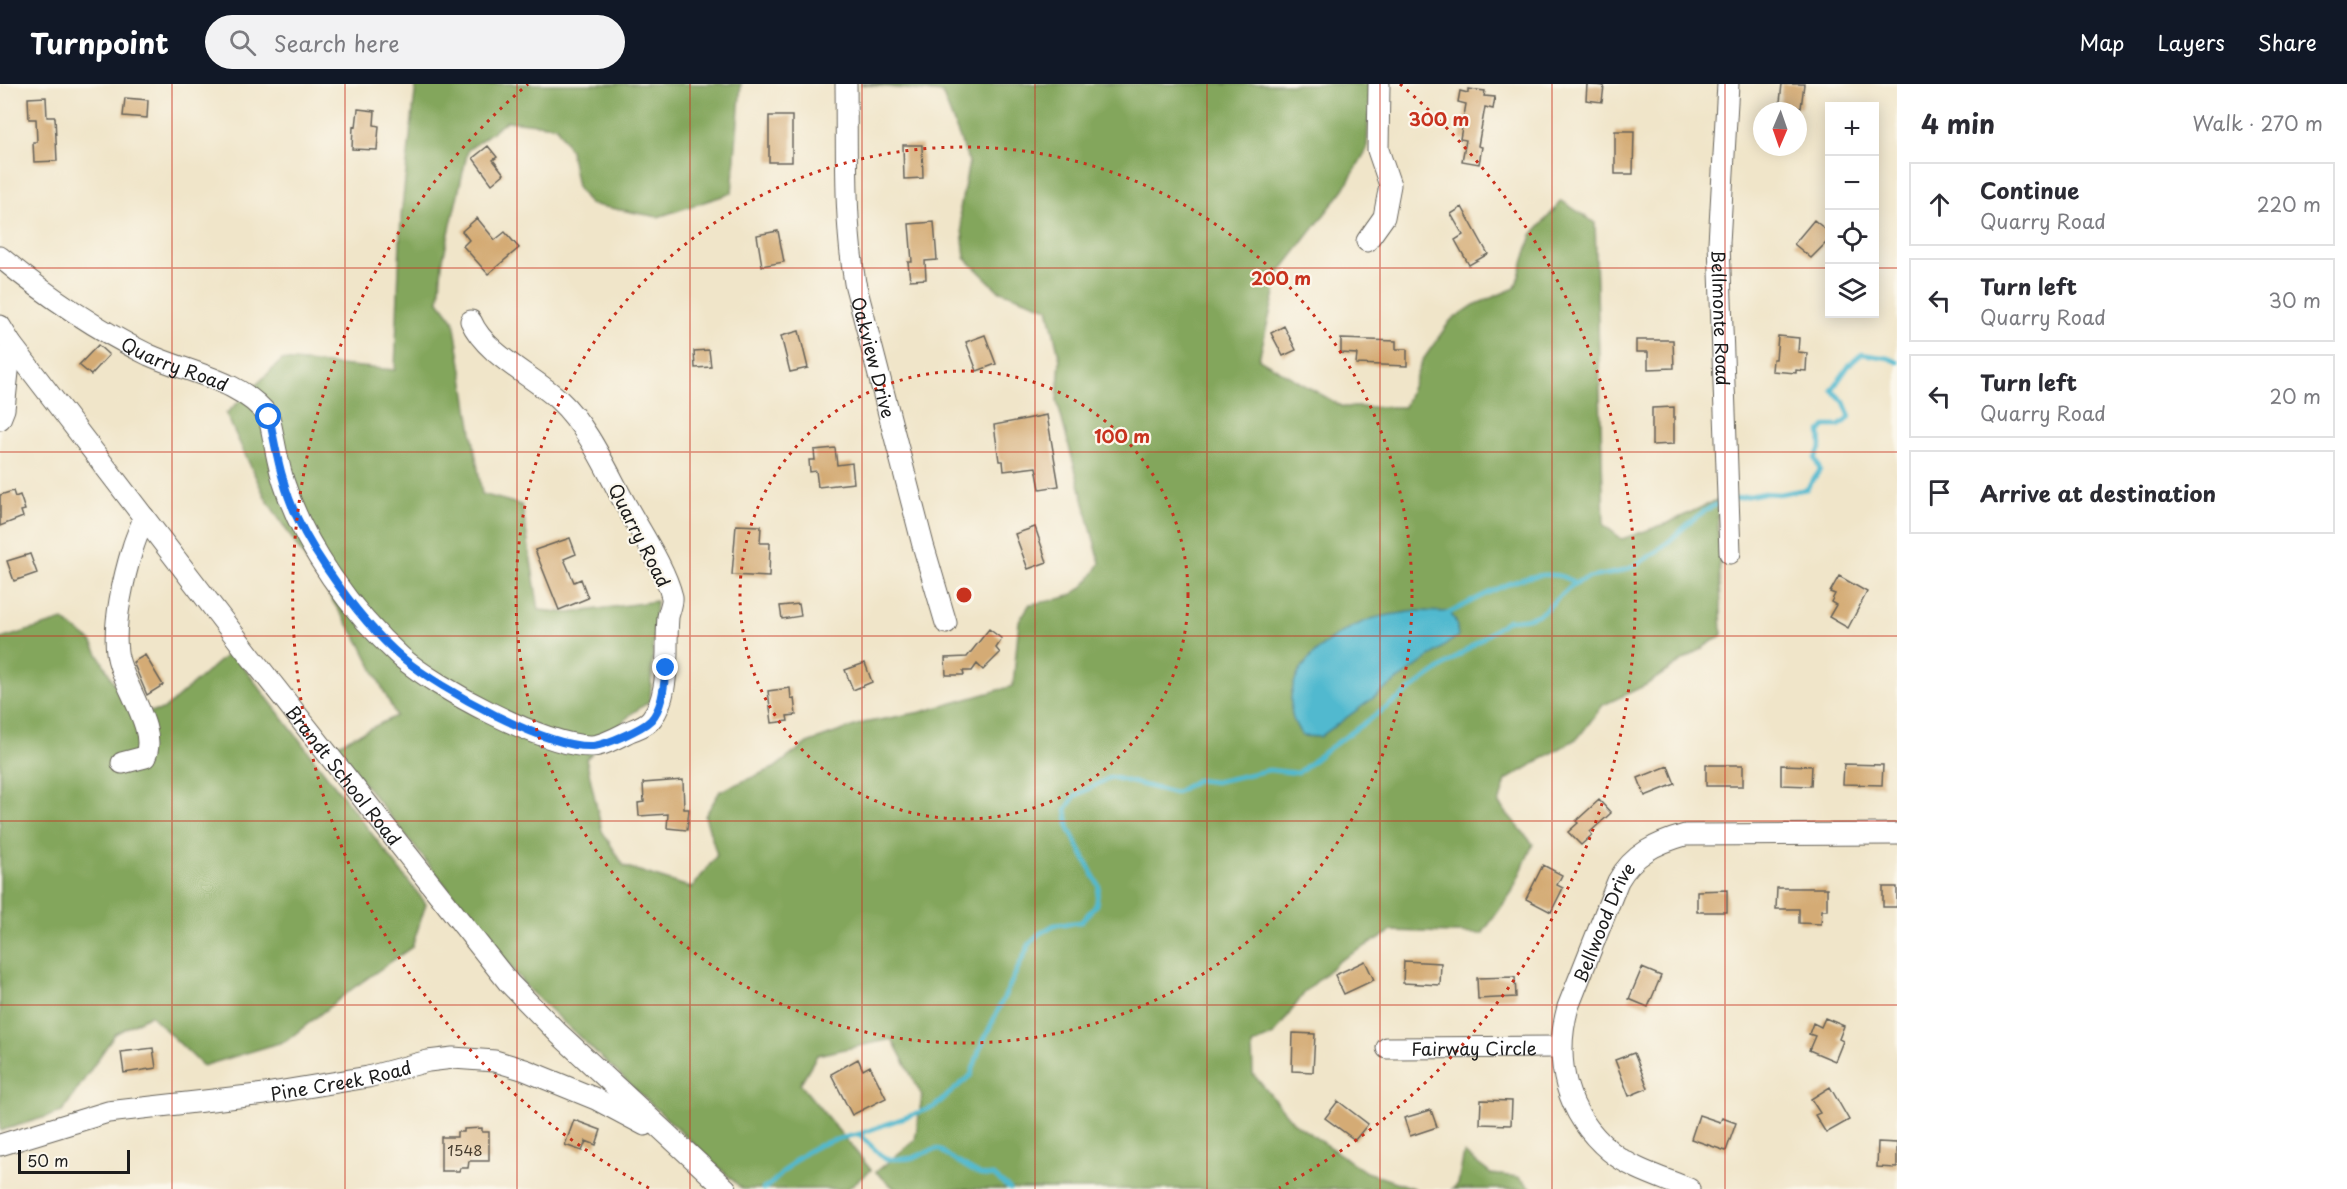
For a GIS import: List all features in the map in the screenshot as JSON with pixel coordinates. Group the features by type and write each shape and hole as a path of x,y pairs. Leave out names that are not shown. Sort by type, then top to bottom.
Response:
{"street":[{"name":"Oakview Drive","path":"846,84 847,206 854,273 862,315 922,545 946,623"},
{"path":"1367,241 1384,217 1390,185 1378,150 1379,84"},
{"name":"Bellmonte Road","path":"1728,84 1719,243 1730,553"},
{"name":"Quarry Road","path":"0,258 72,310 148,354 234,387 263,408 269,417 283,482 309,539 328,570 356,607 402,658 433,681 492,714 536,732 574,744 593,746 611,740 651,719 659,706 666,668 668,618 673,599 656,558 585,434 561,401 491,347 475,330 471,321"},
{"name":"Brandt School Road","path":"0,326 11,344 251,657 509,983 559,1035 726,1189"},
{"path":"0,419 4,409 11,344"},
{"path":"122,763 145,757 148,751 148,734 116,651 124,582 144,517"},
{"name":"Bellwood Drive","path":"1689,1189 1633,1165 1611,1152 1575,1107 1564,1074 1560,1047 1568,1006 1626,866 1663,841 1685,835 1897,834"},
{"name":"Fairway Circle","path":"1387,1048 1560,1047"},
{"name":"Pine Creek Road","path":"0,1145 108,1112 265,1094 368,1077 428,1061 453,1058 495,1061 525,1070 596,1100 669,1138"}],"green space":[{"path":"416,84 741,84 732,193 658,217 589,204 577,187 570,150 556,126 507,121 468,150 442,264 439,301 454,321 482,494 522,505 539,610 570,613 656,601 650,701 631,714 586,759 602,831 624,866 692,888 717,855 705,816 720,791 774,768 807,743 863,723 921,712 1013,686 1019,621 1030,604 1063,598 1079,590 1093,575 1100,563 1057,401 1060,360 1048,308 998,290 965,258 960,209 969,162 942,93 860,84 1370,84 1367,149 1344,189 1280,272 1259,359 1343,407 1404,407 1422,361 1450,321 1474,305 1515,288 1532,235 1562,201 1595,223 1604,525 1622,539 1668,523 1717,500 1722,635 1646,685 1603,705 1578,738 1506,780 1499,804 1533,844 1512,892 1482,934 1392,931 1339,961 1305,992 1274,1035 1252,1045 1253,1074 1293,1122 1366,1172 1416,1189 895,1189 876,1172 915,1140 922,1096 892,1039 817,1055 800,1084 871,1170 847,1189 742,1189 529,990 334,746 396,716 360,643 266,499 226,414 282,360 395,370 401,216"},
{"path":"63,620 91,641 131,714 163,710 231,651 426,904 412,947 352,989 286,1041 203,1066 150,1015 115,1034 62,1112 0,1131 0,639"},
{"path":"1464,1153 1491,1174 1518,1177 1533,1189 1452,1189 1458,1184"}],"water":[{"path":"1416,611 1450,612 1456,622 1458,636 1320,737 1302,736 1293,718 1291,699 1300,670 1310,658 1334,638 1361,623 1381,616"}],"building":[{"path":"1587,84 1604,86 1602,102 1586,100"},
{"path":"1782,84 1804,84 1802,102 1780,102"},
{"path":"1468,89 1485,91 1484,96 1495,97 1493,109 1485,107 1478,146 1482,147 1479,164 1462,161 1466,140 1460,139 1466,104 1458,102 1460,91 1468,93"},
{"path":"46,97 47,117 55,117 57,161 34,162 33,142 37,142 36,119 29,119 28,98"},
{"path":"125,98 148,100 147,118 123,116"},
{"path":"358,109 375,111 374,125 379,126 377,150 352,149 353,126 356,127"},
{"path":"769,116 792,116 792,162 769,162"},
{"path":"1615,131 1634,131 1633,174 1615,174"},
{"path":"903,145 922,145 923,178 904,179"},
{"path":"488,146 497,157 493,160 504,174 492,184 473,158"},
{"path":"1462,207 1488,254 1469,265 1455,240 1463,235 1451,214"},
{"path":"477,218 495,240 505,232 519,248 488,274 463,246 469,240 462,231"},
{"path":"1814,220 1825,229 1825,244 1811,258 1794,244"},
{"path":"934,222 937,260 925,261 926,279 910,280 908,262 912,262 909,224"},
{"path":"778,231 784,262 762,266 757,235"},
{"path":"1284,326 1296,350 1283,356 1271,333"},
{"path":"799,331 808,368 790,372 781,336"},
{"path":"985,335 996,364 977,371 966,342"},
{"path":"1778,336 1799,338 1798,352 1807,353 1806,371 1796,370 1796,373 1772,371 1773,359 1776,359"},
{"path":"1341,339 1396,341 1396,349 1407,349 1407,366 1356,364 1357,354 1341,353"},
{"path":"1636,340 1673,340 1674,368 1648,369 1648,352 1636,352"},
{"path":"98,345 109,355 91,375 79,365"},
{"path":"709,350 711,367 695,368 694,351"},
{"path":"1674,407 1674,444 1652,445 1652,408"},
{"path":"1047,415 1059,486 1040,489 1036,467 1004,471 1003,461 999,461 994,425"},
{"path":"835,448 837,465 852,463 854,483 818,487 816,471 810,472 809,460 815,460 814,450"},
{"path":"13,491 15,497 20,495 25,510 21,511 23,517 0,526 0,495"},
{"path":"736,525 761,526 760,543 770,543 769,577 732,575"},
{"path":"1035,527 1047,562 1028,569 1015,534"},
{"path":"570,538 576,554 564,559 574,582 581,579 588,598 559,610 535,550"},
{"path":"30,554 37,573 14,581 7,561"},
{"path":"1839,576 1867,592 1848,628 1829,617 1836,605 1831,602 1835,594 1830,592"},
{"path":"799,604 801,616 782,619 780,606"},
{"path":"989,629 1002,639 996,648 1000,653 983,670 977,664 972,671 963,671 964,675 946,675 945,658 967,657"},
{"path":"145,655 163,685 147,695 133,662"},
{"path":"865,663 872,682 853,690 845,670"},
{"path":"790,688 796,715 787,716 788,721 772,723 768,691"},
{"path":"1844,764 1883,765 1882,785 1843,784"},
{"path":"1706,765 1743,765 1743,786 1706,786"},
{"path":"1781,765 1812,766 1811,786 1781,785"},
{"path":"1668,766 1675,784 1645,796 1638,778"},
{"path":"683,780 684,809 689,809 687,830 667,828 668,814 639,816 638,803 644,802 643,783"},
{"path":"1599,800 1611,813 1590,832 1592,835 1581,845 1568,832 1578,823 1576,821"},
{"path":"1543,865 1562,875 1557,885 1563,888 1551,912 1526,899"},
{"path":"1883,887 1897,887 1897,907 1883,907"},
{"path":"1777,888 1827,888 1827,910 1822,910 1821,924 1799,923 1799,909 1776,909"},
{"path":"1727,890 1727,912 1697,912 1697,891"},
{"path":"1365,961 1374,980 1344,994 1335,975"},
{"path":"1404,961 1441,963 1440,985 1403,983"},
{"path":"1642,968 1661,976 1648,1007 1629,999"},
{"path":"1515,977 1516,997 1478,999 1477,978"},
{"path":"1825,1018 1844,1026 1839,1039 1843,1041 1835,1061 1809,1050 1815,1036 1809,1034 1813,1023 1821,1027"},
{"path":"1293,1033 1315,1034 1313,1072 1292,1071"},
{"path":"153,1048 156,1068 124,1073 121,1052"},
{"path":"1634,1053 1648,1088 1629,1096 1615,1060"},
{"path":"858,1059 863,1070 870,1066 886,1098 852,1115 831,1074"},
{"path":"1830,1087 1849,1120 1826,1133 1815,1115 1820,1113 1811,1099"},
{"path":"1481,1100 1512,1101 1511,1125 1480,1124"},
{"path":"1338,1101 1368,1124 1355,1140 1325,1118"},
{"path":"1431,1110 1437,1127 1410,1136 1404,1118"},
{"path":"1699,1115 1720,1122 1722,1118 1736,1123 1726,1151 1691,1139"},
{"path":"574,1120 601,1130 596,1145 586,1141 582,1151 565,1145"},
{"path":"482,1128 482,1132 489,1132 489,1161 469,1161 468,1168 460,1168 459,1171 441,1171 441,1137 457,1137 457,1132 464,1132 464,1129"},
{"path":"1878,1142 1897,1143 1897,1168 1877,1167"}],"waterway":[{"path":"1734,499 1764,493 1779,494 1807,489 1820,470 1815,459 1821,446 1820,432 1825,426 1839,426 1850,417 1844,402 1832,390 1850,364 1862,354 1888,358 1897,362"},
{"path":"859,1134 934,1107 971,1075 980,1048 1030,943 1054,925 1081,922 1096,905 1099,886 1069,829 1066,809 1075,796 1111,777 1175,793 1197,780 1215,782 1269,770 1298,773 1508,620 1539,614 1578,582 1590,577 1622,571 1635,565 1663,547 1691,521 1711,507 1723,502"},
{"path":"1445,615 1492,591 1528,577 1561,576 1575,583"},
{"path":"763,1189 798,1158 812,1149 859,1134 885,1159 912,1158 939,1149 980,1175 994,1176 1010,1189"}],"route":[{"path":"269,417 283,482 309,539 328,570 378,634 402,658 433,681 492,714 547,736 574,744 593,746 611,740 651,719 659,706 666,668"}]}
